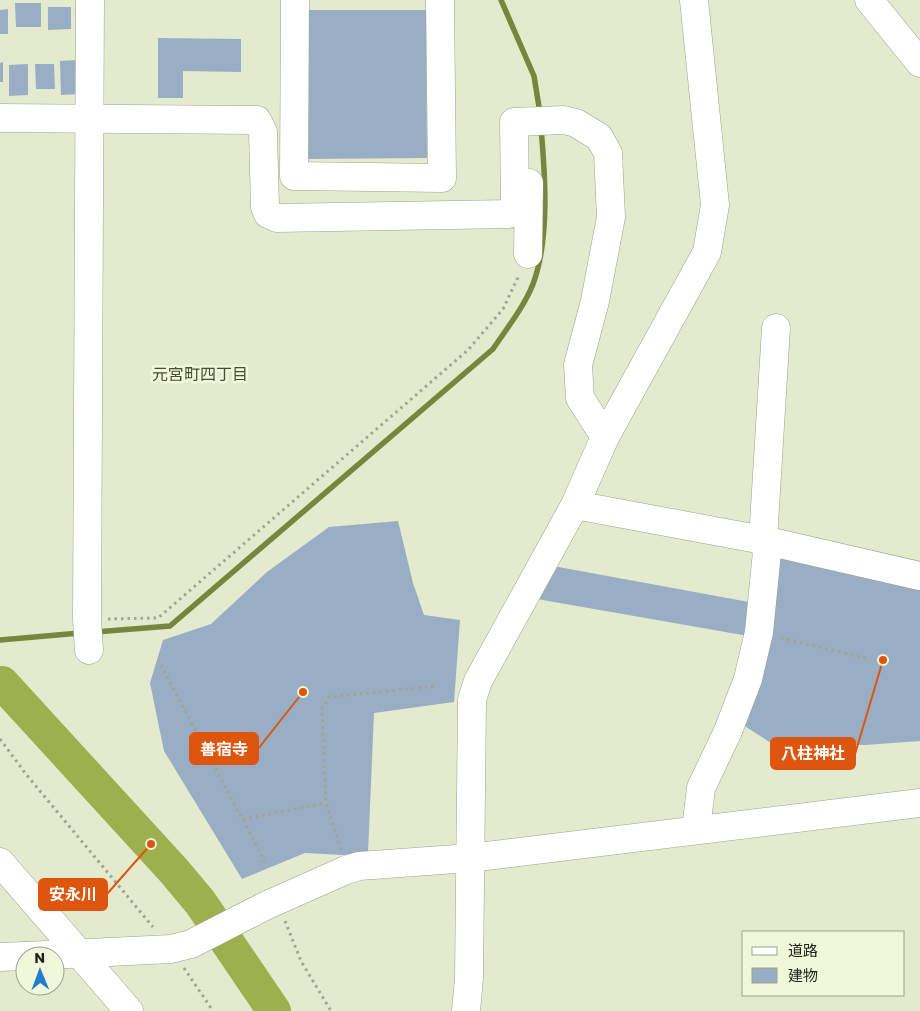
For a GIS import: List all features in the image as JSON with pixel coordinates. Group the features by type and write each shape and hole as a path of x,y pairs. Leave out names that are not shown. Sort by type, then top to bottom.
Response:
{"street":[{"path":"89,650 90,0"},
{"path":"295,0 294,176 442,178 440,0"},
{"path":"466,1011 469,978 472,700 478,681 575,505 605,437 707,252 715,206 694,0"},
{"path":"869,0 920,63"},
{"path":"0,118 257,120 263,132 265,206 268,214 277,218 509,214 514,210 515,203 514,122 564,120 576,123 599,137 608,153 611,218 595,301 578,365 580,398 605,437"},
{"path":"528,254 537,121"},
{"path":"696,829 701,788 728,732 748,679 759,632 767,552 763,540 776,328"},
{"path":"575,505 763,540 920,576"},
{"path":"65,955 181,947 271,904 359,866 470,858 920,803"},
{"path":"0,862 129,1011"},
{"path":"0,957 15,956"}],"path":[{"path":"88,619 158,618 468,350 503,309 528,254"},
{"path":"759,632 866,658"},
{"path":"160,665 265,862"},
{"path":"343,855 326,803 322,708 329,697 436,686"},
{"path":"0,739 25,773 181,947 213,1011"},
{"path":"243,819 326,803"},
{"path":"271,904 301,961 332,1011"}],"building":[{"path":"15,3 41,3 41,27 16,27"},
{"path":"48,7 71,7 71,29 48,30"},
{"path":"8,9 8,34 0,34 0,10"},
{"path":"305,10 426,10 427,158 306,159"},
{"path":"158,38 241,39 241,72 183,71 183,98 158,98"},
{"path":"78,60 80,94 61,95 60,61"},
{"path":"3,62 3,82 0,82 0,63"},
{"path":"28,64 28,95 9,96 9,65"},
{"path":"35,64 54,64 55,89 36,89"},
{"path":"398,521 413,583 424,615 460,620 454,702 374,713 368,853 343,855 305,853 242,879 164,751 150,683 163,640 211,624 267,572 329,527"},
{"path":"778,555 920,583 920,741 865,745 771,743 740,723 765,639 537,599 553,566 771,606"}],"waterway":[{"path":"501,0 534,76 540,113"},
{"path":"95,632 170,626 493,349 525,301 533,284 538,266 542,247 545,206 541,127"},
{"path":"0,640 80,633"},
{"path":"2,683 174,871 200,902 274,1011"}],"place":[{"name":"八柱神社","path":"883,660"},
{"name":"善宿寺","path":"303,692"},
{"name":"安永川","path":"151,844"}],"district":[{"name":"元宮町四丁目","path":"200,374"}]}
